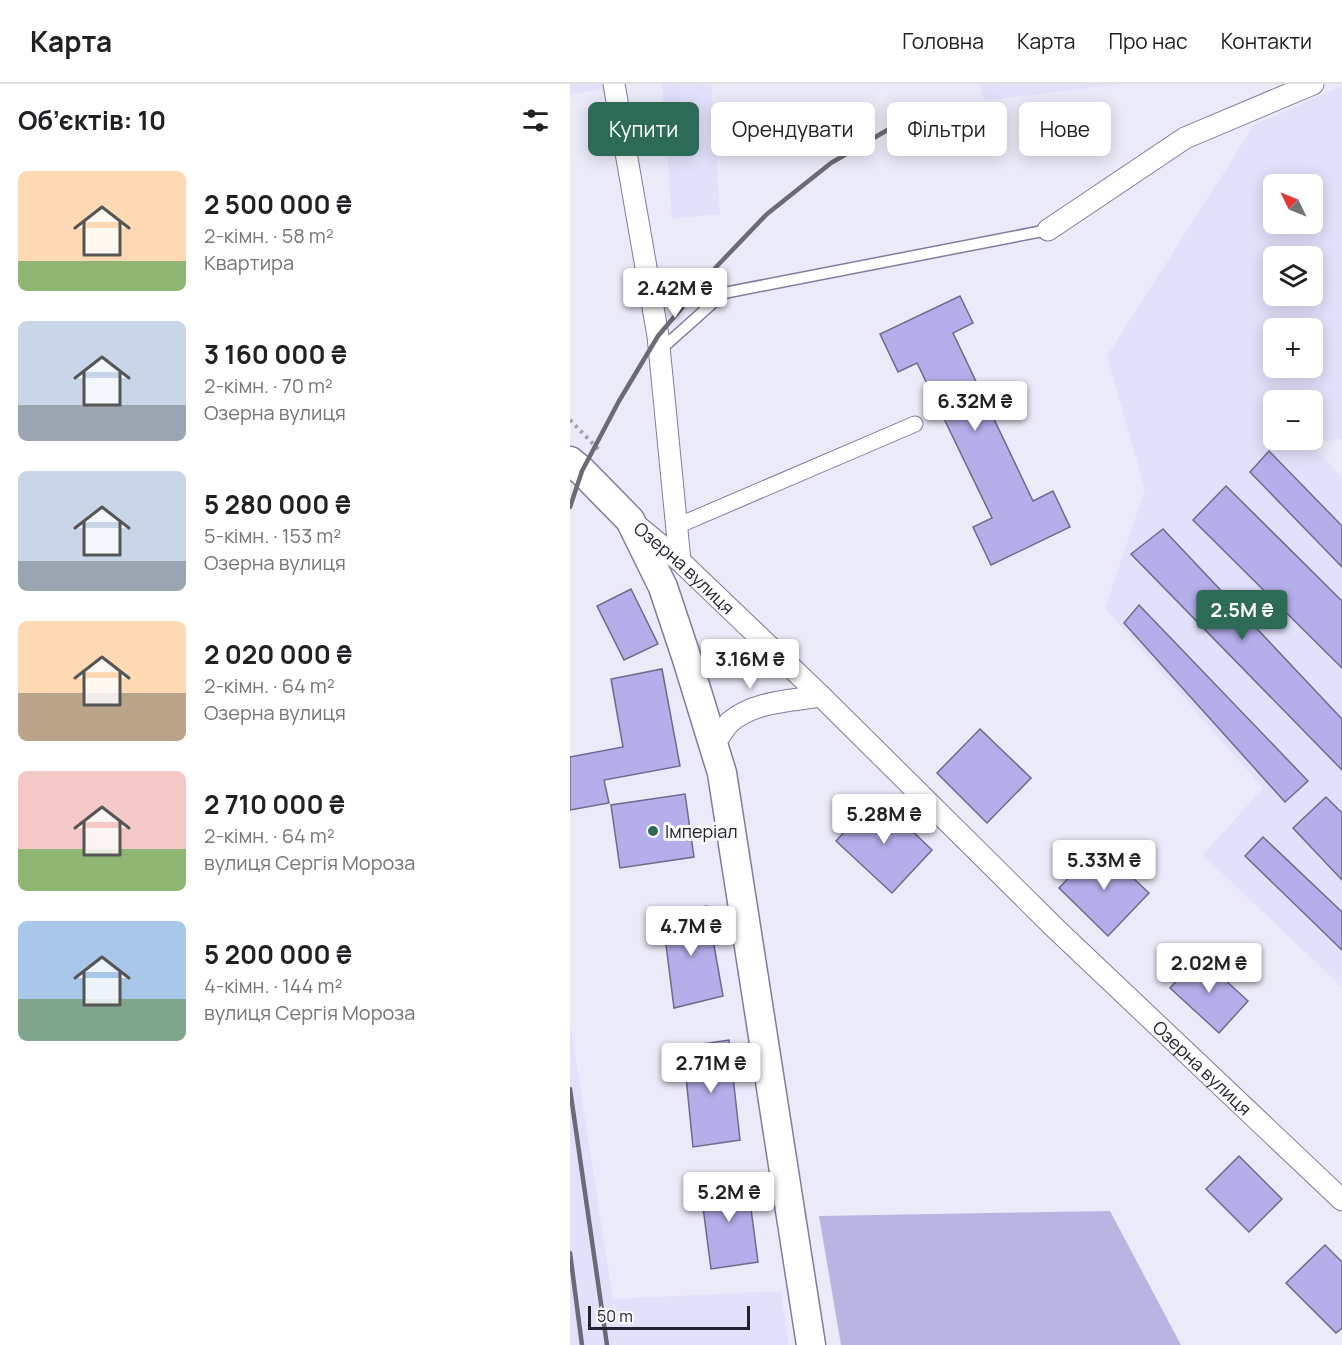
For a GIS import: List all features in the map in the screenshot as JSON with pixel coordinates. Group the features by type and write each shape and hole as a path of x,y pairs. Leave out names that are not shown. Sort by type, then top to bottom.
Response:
{"main road":[{"name":"Озерна вулиця","path":"570,461 630,520"},
{"path":"630,520 663,586 724,785 811,1345"}],"street":[{"path":"614,84 658,336 680,561"},
{"path":"1048,230 1185,138 1313,84"},
{"path":"677,526 915,424"},
{"name":"Озерна вулиця","path":"630,520 680,561 821,696 1057,930 1342,1200"},
{"path":"713,745 730,722 746,712 767,704 821,696"}],"lane":[{"path":"659,351 724,293 1048,230"}],"shaded area":[{"path":"570,84 627,84 570,95"},
{"path":"662,84 711,84 711,156 716,156 720,214 672,219 667,156 699,156 699,102 663,102"},
{"path":"979,84 1122,84 984,101"},
{"path":"1342,86 1342,438 1323,442 1323,390 1263,390 1263,450 1317,450 1342,478 1342,987 1203,855 1263,788 1105,608 1145,490 1107,356 1254,125"},
{"path":"570,1022 613,1299 781,1291 789,1345 570,1345"},
{"path":"1110,1211 1181,1345 841,1345 819,1216"}],"building":[{"path":"960,296 973,323 953,333 1033,501 1053,491 1070,527 991,565 973,527 992,518 917,363 898,372 880,334"},
{"path":"1269,451 1342,526 1342,567 1250,472"},
{"path":"1226,486 1342,601 1342,668 1193,520"},
{"path":"1163,529 1342,719 1342,770 1131,554"},
{"path":"631,589 658,644 624,660 597,606"},
{"path":"1139,605 1308,781 1285,802 1124,623"},
{"path":"662,669 680,766 604,780 609,803 570,810 570,757 623,747 611,679"},
{"path":"980,729 1031,778 987,823 937,773"},
{"name":"Імперіал","path":"685,794 694,857 620,868 611,805"},
{"path":"877,797 932,850 892,893 836,841"},
{"path":"1326,797 1342,813 1342,880 1293,828"},
{"path":"1263,837 1342,912 1342,950 1245,856"},
{"path":"1099,846 1149,893 1108,936 1059,888"},
{"path":"707,906 723,996 674,1008 662,913"},
{"path":"1199,956 1248,1001 1219,1033 1170,988"},
{"path":"729,1040 740,1140 693,1147 683,1047"},
{"path":"1239,1156 1282,1199 1249,1232 1206,1189"},
{"path":"747,1178 758,1262 711,1269 700,1184"},
{"path":"1325,1245 1342,1262 1342,1328 1336,1333 1286,1283"}],"railway":[{"path":"570,507 582,471 619,401 658,336 718,265 767,214 831,163 887,130"},
{"path":"570,1089 607,1345"},
{"path":"570,1253 582,1345"}],"place":[{"name":"Імперіал","path":"653,831"}]}
